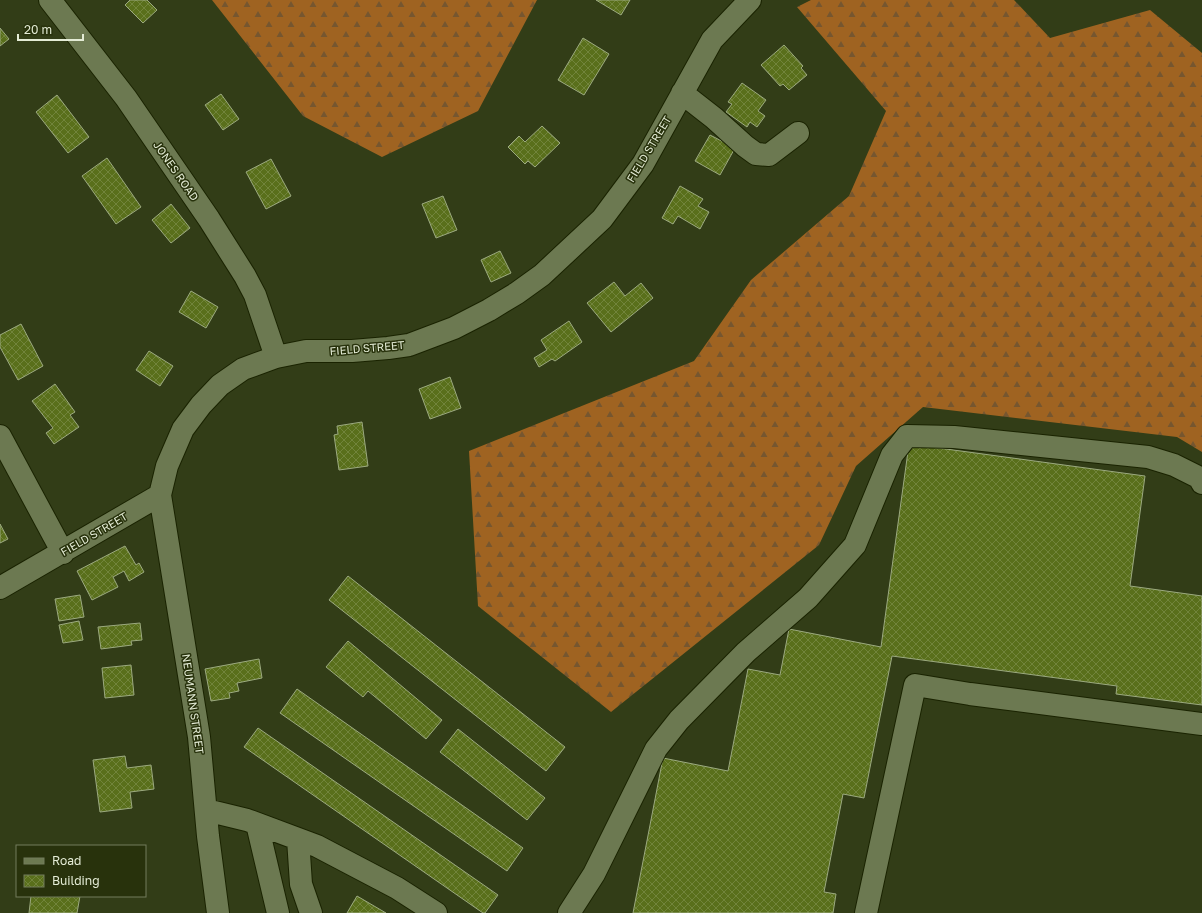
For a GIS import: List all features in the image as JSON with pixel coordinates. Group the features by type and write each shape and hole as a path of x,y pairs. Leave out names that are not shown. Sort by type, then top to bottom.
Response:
{"street":[{"name":"JONES ROAD","path":"50,0 126,98 209,219 237,263 255,295 276,357"},
{"name":"FIELD STREET","path":"0,588 160,495 167,466 183,429 200,405 220,385 242,369 276,357 306,351 352,351 409,345 454,328 489,310 517,293 542,275 602,219 643,164 712,40 750,0"},
{"path":"682,93 756,154 769,155 798,133"},
{"path":"0,436 62,553"},
{"path":"569,913 594,874 656,749 679,720 746,652 808,598 855,545 892,454 907,436 954,437 1148,457 1174,465 1200,478 1202,483"},
{"name":"NEUMANN STREET","path":"160,495 199,737 218,913"},
{"path":"866,913 915,685 970,694 1202,724"},
{"path":"206,810 247,820 318,846 398,888 436,913"},
{"path":"257,824 278,913"},
{"path":"298,839 301,884 311,913"}],"green space":[{"path":"212,0 537,0 478,111 382,157 303,116"},
{"path":"811,0 1014,0 1050,38 1150,10 1202,53 1202,452 1177,437 923,407 856,466 819,545 611,712 478,606 469,451 694,361 751,280 849,196 886,111 797,7"}],"building":[{"path":"130,0 147,0 157,10 143,23 125,5"},
{"path":"596,0 630,0 621,15"},
{"path":"0,28 9,39 0,46"},
{"path":"583,38 609,54 584,95 558,80"},
{"path":"784,45 803,66 801,68 807,75 789,90 783,84 780,86 761,65"},
{"path":"742,83 766,100 758,111 765,116 757,127 750,122 747,127 726,112 732,104 728,102"},
{"path":"221,94 239,119 223,130 205,105"},
{"path":"57,95 89,137 68,153 36,112"},
{"path":"542,126 560,143 535,167 528,161 525,164 508,147 519,136 525,142"},
{"path":"710,135 735,148 720,175 695,161"},
{"path":"107,158 141,207 116,224 82,176"},
{"path":"271,159 291,196 266,209 246,172"},
{"path":"680,186 703,199 698,206 709,212 700,229 678,216 673,224 662,218"},
{"path":"443,196 457,230 436,238 422,204"},
{"path":"171,204 190,228 171,243 152,220"},
{"path":"500,251 511,273 491,282 481,260"},
{"path":"614,282 625,296 641,283 653,298 611,332 587,303"},
{"path":"191,291 218,307 206,328 179,312"},
{"path":"569,321 582,342 555,361 552,359 539,367 534,358 547,350 541,340"},
{"path":"21,324 43,366 18,380 0,347 0,335"},
{"path":"149,351 173,366 160,386 136,370"},
{"path":"450,377 461,408 430,419 419,389"},
{"path":"55,384 75,412 70,415 79,427 54,444 46,433 53,428 32,401"},
{"path":"362,422 368,466 339,470 334,435 338,434 337,426"},
{"path":"909,444 1145,476 1130,586 1202,596 1202,705 1116,694 1117,686 892,656 864,798 843,794 824,892 836,894 833,913 633,913 663,758 728,771 748,669 780,675 789,629 881,647"},
{"path":"0,524 8,539 0,543"},
{"path":"125,546 136,565 139,563 144,572 129,581 124,571 113,577 118,587 92,600 77,571"},
{"path":"348,576 565,747 546,771 329,600"},
{"path":"80,595 84,617 59,621 55,599"},
{"path":"79,621 83,640 63,643 59,625"},
{"path":"140,623 142,640 131,641 132,645 101,649 98,627"},
{"path":"348,641 442,720 426,739 368,691 363,697 326,667"},
{"path":"259,659 262,678 237,683 239,691 229,693 230,698 211,701 205,669"},
{"path":"131,665 134,695 105,698 102,668"},
{"path":"297,689 523,848 507,871 280,713"},
{"path":"258,728 498,895 485,913 244,747"},
{"path":"458,729 545,798 527,820 440,752"},
{"path":"125,756 127,768 151,765 154,789 130,792 132,808 100,812 93,760"},
{"path":"357,896 386,913 347,913"},
{"path":"31,897 80,897 77,913 29,913"}]}
